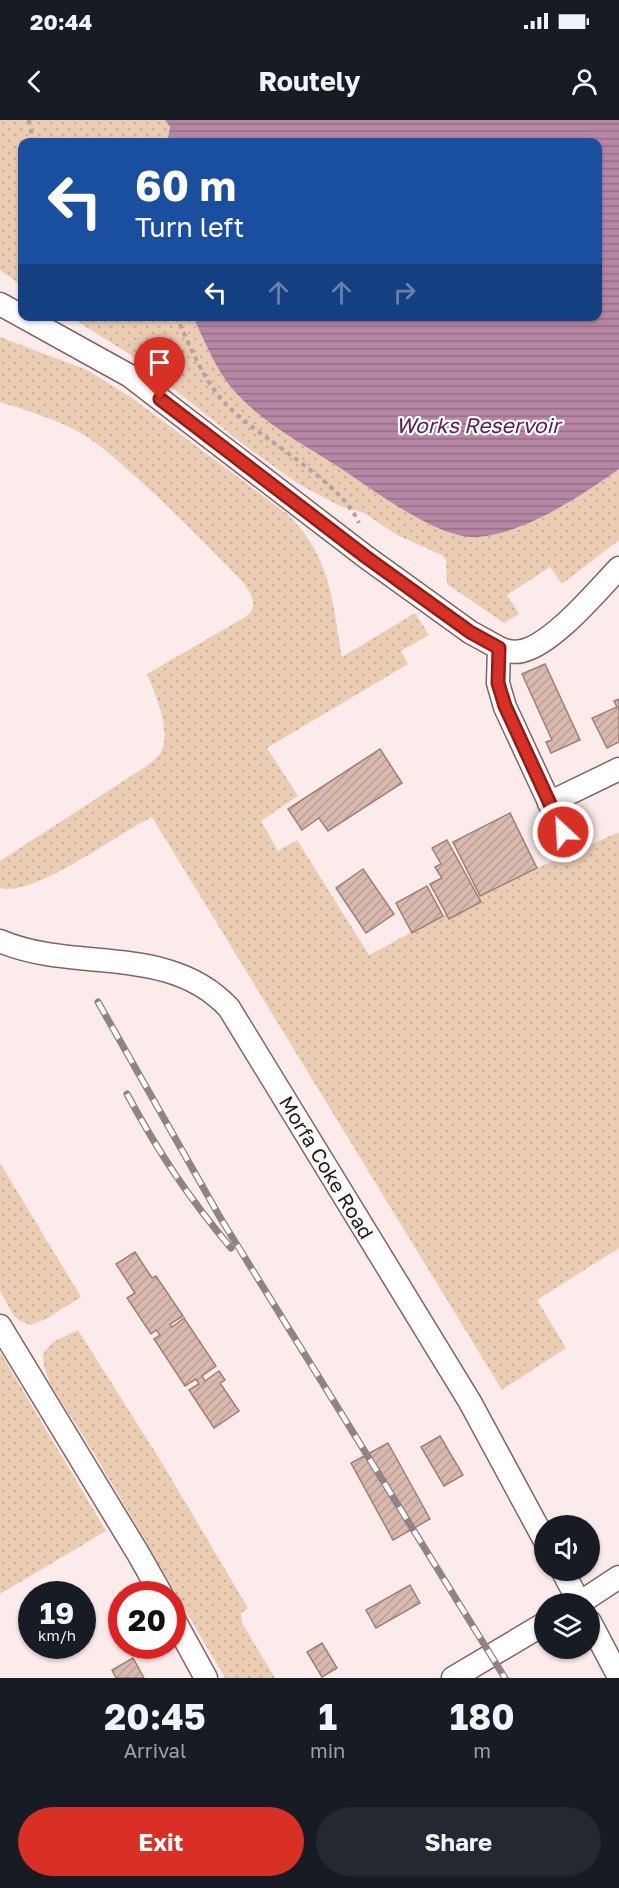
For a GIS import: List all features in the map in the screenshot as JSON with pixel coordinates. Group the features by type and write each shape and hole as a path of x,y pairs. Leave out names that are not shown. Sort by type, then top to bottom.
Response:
{"lane":[{"path":"0,304 18,314"},
{"path":"31,321 130,376 366,557 470,632 499,648 518,652 538,643 563,625 619,568"},
{"path":"499,648 498,683 505,706 563,832"},
{"path":"549,803 619,769"},
{"name":"Morfa Coke Road","path":"0,940 13,946 43,953 172,971 201,984 220,999 237,1020 470,1402 534,1520"},
{"path":"0,1326 154,1581"},
{"path":"594,1593 619,1577"},
{"path":"453,1678 534,1630"},
{"path":"186,1641 207,1678"},
{"path":"600,1641 619,1677"}],"path":[{"path":"29,120 32,138"},
{"path":"178,321 201,368 223,401 243,420 332,488 352,510 364,533 366,557"}],"shaded area":[{"path":"0,120 165,120 170,127 168,138 18,138 18,283 0,270"},
{"path":"76,321 195,321 213,360 226,380 261,416 422,520 461,535 477,537 514,529 570,502 619,469 619,540 562,584 550,567 507,595 519,614 504,623 447,584 446,560 442,555 399,536 364,513 340,506 297,483 243,444 131,355"},
{"path":"0,337 87,370 132,398 287,514 302,530 321,563 332,598 342,657 415,613 429,635 401,651 408,664 267,748 298,796 261,821 278,851 297,840 369,955 446,914 450,919 481,902 478,897 619,832 619,1248 537,1300 566,1348 502,1390 152,817 54,874 15,888 0,888 0,861 148,765 160,754 164,744 164,724 147,674 247,616 251,612 253,603 251,594 242,581 163,502 99,446 65,425 0,402"},
{"path":"0,1163 81,1297 46,1319 30,1325 14,1316 0,1291"},
{"path":"78,1330 162,1463 248,1608 241,1613 242,1623 275,1678 225,1678 186,1611 186,1581 168,1581 55,1392 43,1361 44,1352 53,1342"},
{"path":"0,1352 106,1531 22,1581 18,1581 18,1583 0,1594"}],"water":[{"name":"Works Reservoir","path":"165,120 619,120 619,469 570,502 514,529 477,537 460,535 442,529 381,496 261,416 233,389 219,370 195,321 602,321 602,138 168,138 170,127"}],"building":[{"path":"545,664 580,740 551,753 546,742 552,740 522,674"},
{"path":"619,699 619,742 607,748 592,718 617,707 614,701"},
{"path":"380,749 402,783 328,831 319,818 302,830 288,809"},
{"path":"510,813 537,868 480,896 453,842"},
{"path":"447,840 481,902 449,919 430,884 442,878 435,867 441,864 432,848"},
{"path":"363,869 394,914 366,933 336,888"},
{"path":"427,886 443,916 412,933 396,903"},
{"path":"135,1252 152,1278 156,1276 183,1316 170,1324 172,1327 184,1318 216,1366 202,1376 205,1381 219,1371 225,1380 220,1383 239,1411 214,1428 189,1390 199,1384 196,1379 185,1386 154,1339 160,1335 156,1330 151,1334 127,1298 135,1293 116,1264"},
{"path":"440,1436 463,1475 444,1486 421,1447"},
{"path":"388,1443 430,1519 393,1540 351,1463"},
{"path":"410,1585 420,1603 376,1628 366,1610"},
{"path":"322,1643 337,1668 322,1677 307,1652"},
{"path":"134,1659 144,1678 116,1678 112,1670"}],"railway":[{"path":"98,1002 221,1219 505,1678"},
{"path":"127,1094 175,1174 231,1248"}],"route":[{"path":"160,399 366,557 470,632 499,648 498,683 505,706 563,832"}]}
